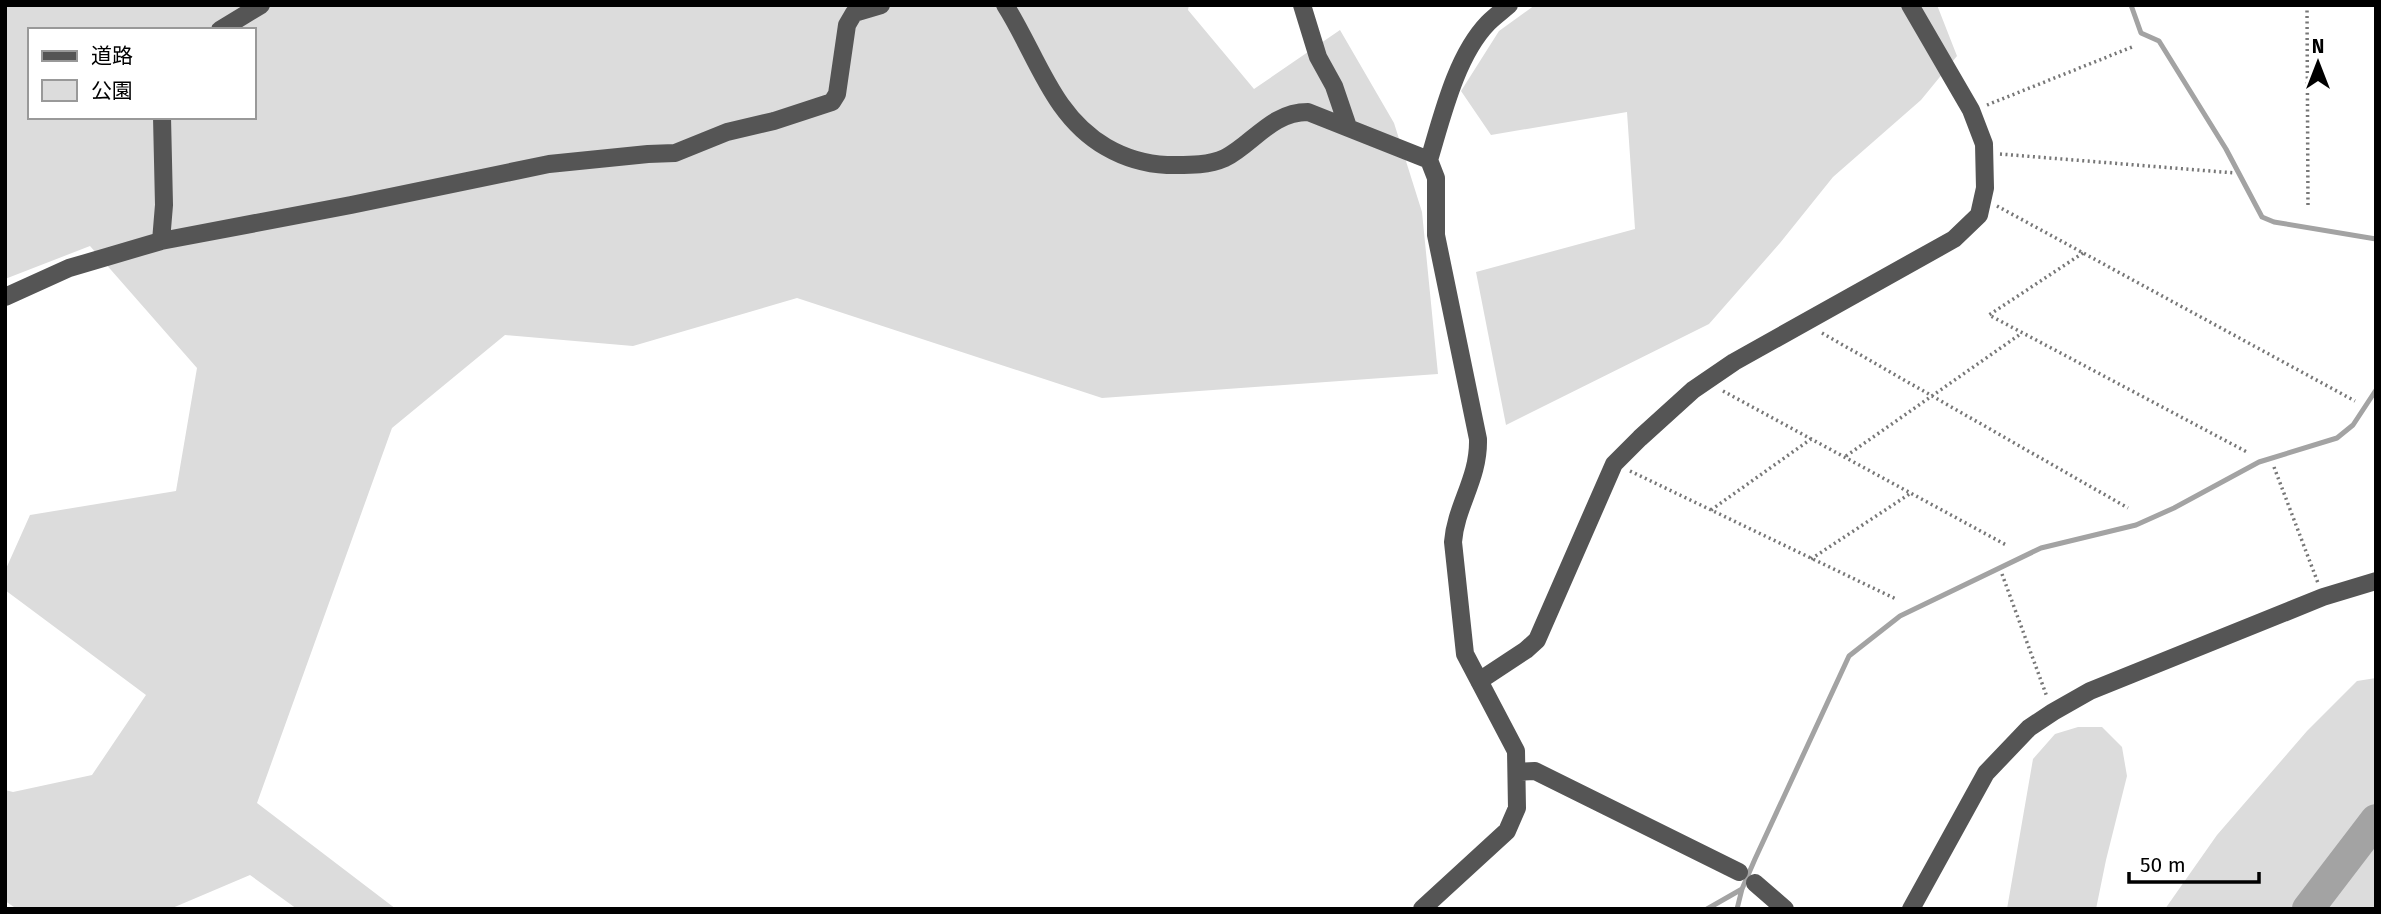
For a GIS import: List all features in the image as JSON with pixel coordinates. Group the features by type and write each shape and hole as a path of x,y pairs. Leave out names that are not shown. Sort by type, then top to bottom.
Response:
{"street":[{"path":"223,28 261,5"},
{"path":"5,297 69,268 162,241 549,164 674,153 727,132 774,121 832,102 837,94 847,25 854,13 881,5"},
{"path":"1005,5 1058,102 1075,124 1124,157 1156,165 1196,166 1225,158 1265,127 1296,112 1308,112 1429,160"},
{"path":"1302,5 1318,57 1334,86 1348,127"},
{"path":"1422,909 1507,831 1517,808 1516,751 1465,654 1453,542 1454,527 1475,471 1478,439 1436,235 1436,178 1429,160 1462,62 1487,24 1509,5"},
{"path":"1479,681 1527,650 1536,640 1614,464 1684,398 1734,362 1954,240 1979,215 1985,188 1984,145 1966,103 1910,5"},
{"path":"162,119 162,241"},
{"path":"1911,909 1986,773 2029,728 2090,691 2323,597 2376,581"},
{"path":"1517,772 1535,771 1739,872"},
{"path":"1755,883 1785,909"}],"path":[{"path":"2307,5 2308,207"},
{"path":"1966,103 1985,106 2132,47"},
{"path":"1994,154 2235,173"},
{"path":"1982,198 2355,401"},
{"path":"2083,253 1989,316 2247,452"},
{"path":"1805,323 2128,508"},
{"path":"1845,457 2022,333"},
{"path":"1706,381 2008,546"},
{"path":"1711,510 1811,439"},
{"path":"1614,464 1896,599"},
{"path":"2274,467 2323,597"},
{"path":"1811,559 1911,493"},
{"path":"2002,574 2053,712"}],"green space":[{"path":"5,5 1189,5 1188,10 1254,89 1340,30 1394,123 1422,212 1438,374 1102,398 797,298 633,346 505,335 392,428 257,803 396,909 297,909 250,875 170,909 17,909 5,901 5,790 13,792 92,775 146,695 5,590 5,571 30,515 176,491 197,368 90,246 5,279"},
{"path":"1535,5 1937,5 1957,56 1921,100 1833,177 1709,324 1506,425 1476,272 1635,229 1627,112 1491,135 1461,91 1499,31"},
{"path":"2376,678 2376,909 2165,909 2217,835 2307,731 2357,681"},
{"path":"2078,727 2102,727 2122,747 2127,776 2096,909 2007,909 2033,759 2055,734"}],"waterway":[{"path":"2131,5 2141,33 2159,41 2226,149 2262,217 2274,222 2376,239"},
{"path":"1737,909 1755,859 1849,656 1900,616 2041,548 2136,525 2174,508 2259,462 2337,438 2353,425 2376,390"},
{"path":"2308,909 2376,820"},
{"path":"1707,909 1742,889"}]}
